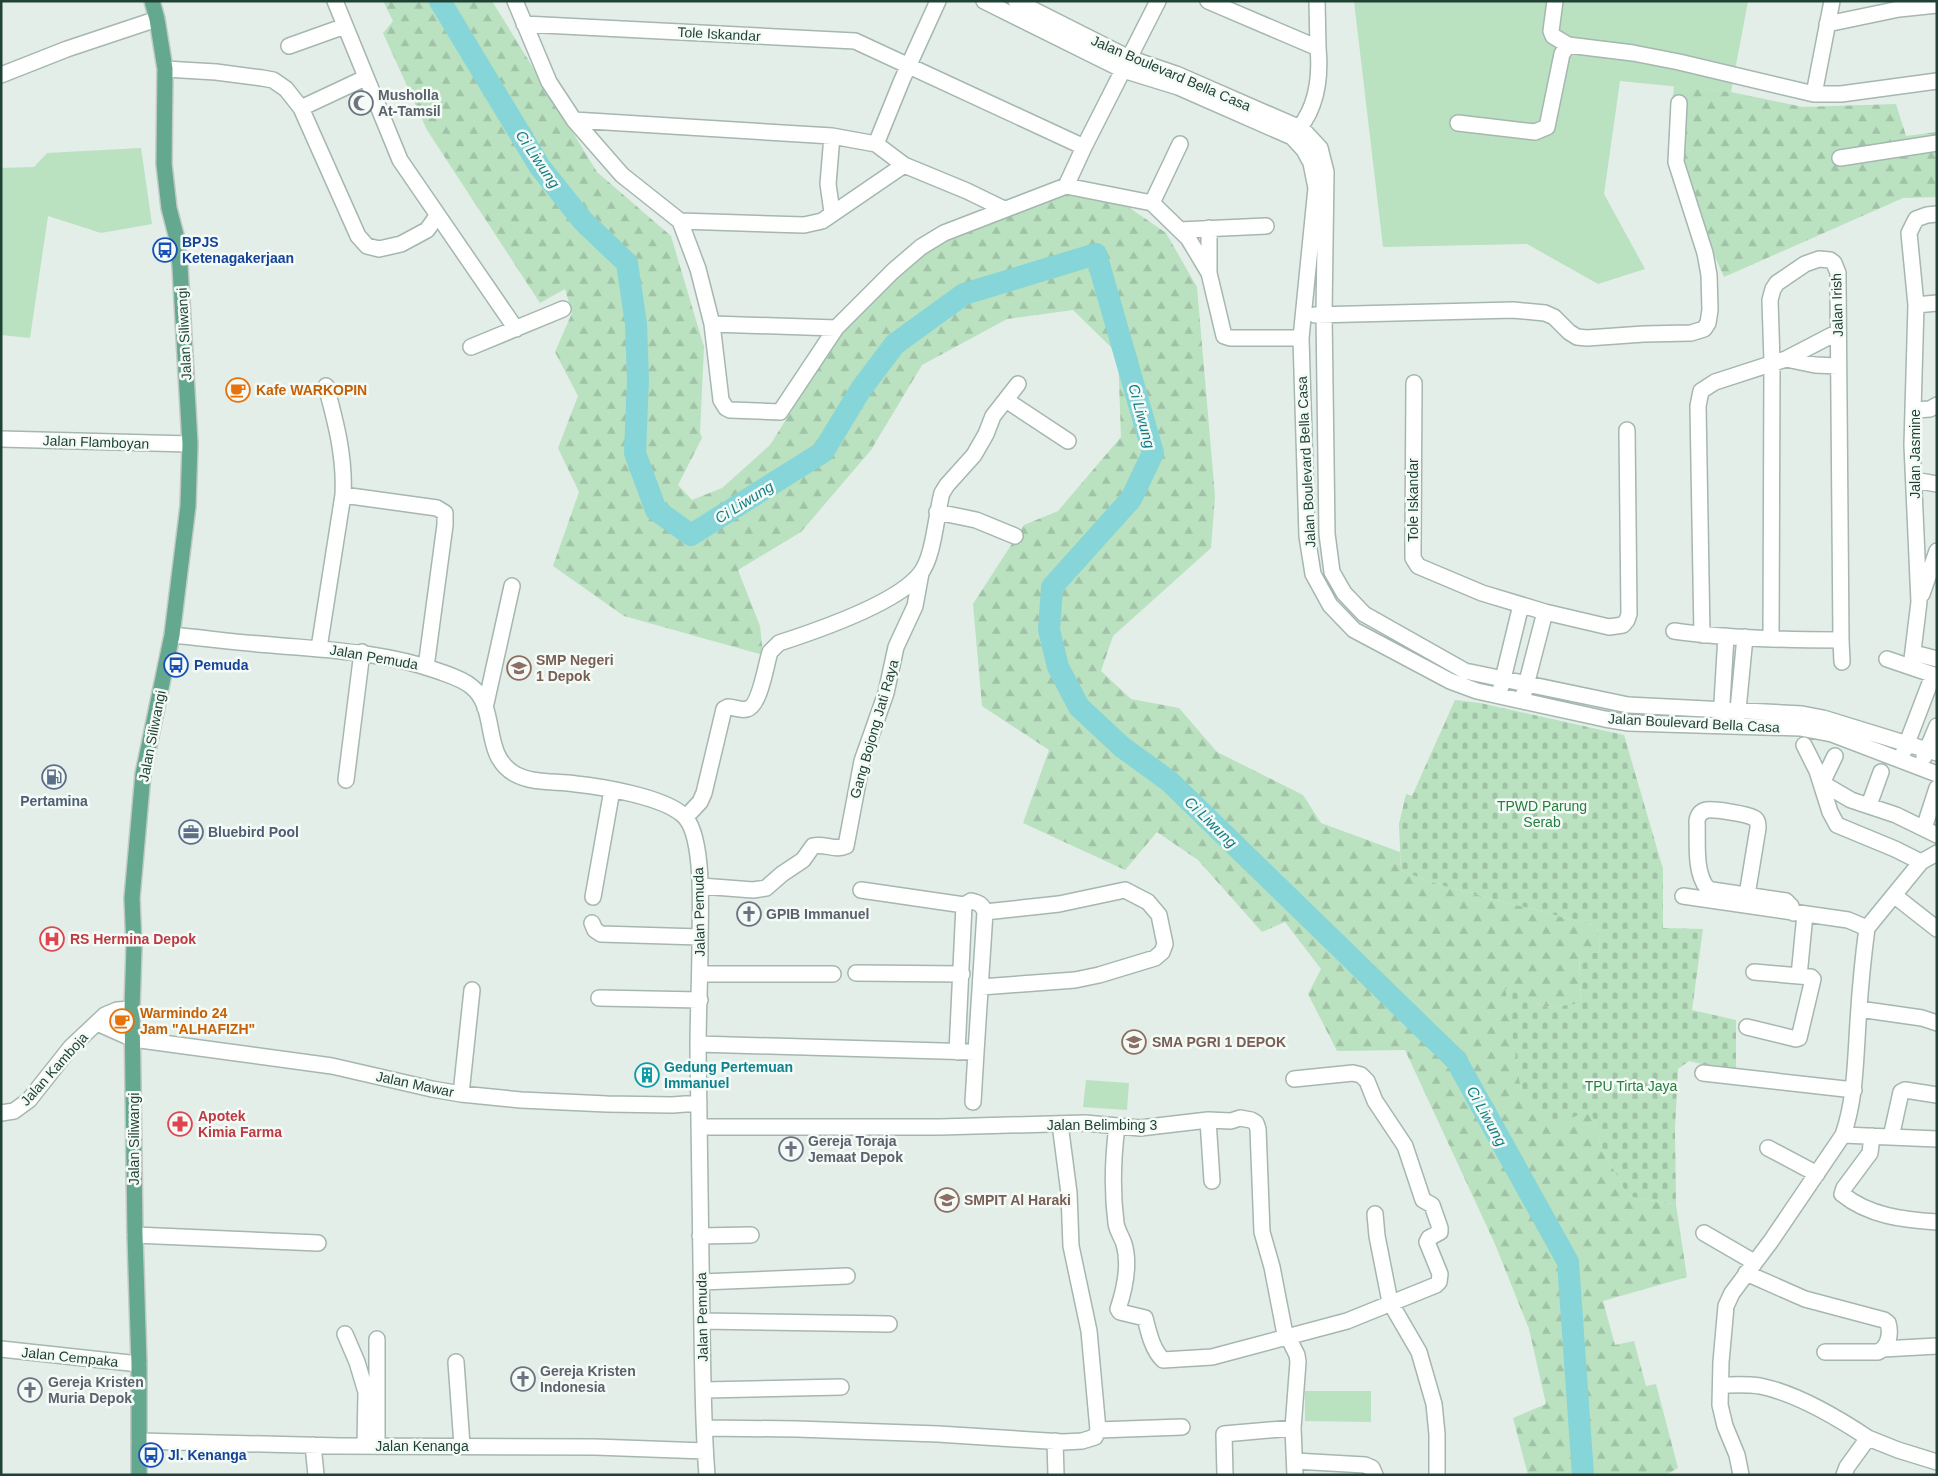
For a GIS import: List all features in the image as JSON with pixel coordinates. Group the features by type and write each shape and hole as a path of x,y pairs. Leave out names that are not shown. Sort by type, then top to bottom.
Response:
{"main road":[{"name":"Jalan Siliwangi","path":"139,1475 132,898 143,774 172,635 188,506 190,444 180,266 177,239 169,208 164,164 165,70 157,19 152,1"}],"street":[{"path":"335,1 400,160 516,329"},
{"path":"515,1 550,82 574,120 622,175 680,221 698,269 712,324 721,400 726,408 736,411 780,412 836,328 893,271 921,247 944,233 1066,186 1152,203 1188,238 1209,272"},
{"path":"876,144 938,1"},
{"name":"Jalan Boulevard Bella Casa","path":"984,1 1126,64 1176,74 1296,132 1308,134 1320,148 1326,172 1324,314 1328,534 1332,572 1344,593 1364,614 1465,671 1628,705 1832,734 1937,774"},
{"name":"Jalan Boulevard Bella Casa","path":"1016,1 1126,64"},
{"path":"1066,186 1158,1"},
{"path":"1208,1 1318,48"},
{"path":"1296,132 1315,97 1319,74 1317,1"},
{"path":"1555,1 1551,31 1553,36 1568,45 1633,53 1679,62 1814,94 1842,94 1937,81"},
{"path":"1814,94 1832,1"},
{"path":"1828,24 1900,5 1937,5"},
{"path":"1,75 157,19"},
{"name":"Tole Iskandar","path":"524,24 855,41 1084,147"},
{"path":"289,46 344,26"},
{"path":"1458,122 1535,132 1547,127 1562,54 1568,45"},
{"path":"165,70 216,72 273,80 286,90 301,108 358,236 367,246 379,249 401,244 427,230 437,216"},
{"path":"301,108 365,78"},
{"path":"1303,315 1534,311 1554,317 1569,332 1577,337 1587,338 1690,333 1704,329 1708,323 1710,310 1709,275 1706,253 1676,162 1680,103"},
{"path":"574,120 832,136 876,144 904,165 967,191 1004,209"},
{"name":"Jalan Boulevard Bella Casa","path":"1296,132 1309,157 1314,171 1316,188 1301,338 1307,536 1313,574 1330,605 1354,630 1450,681 1477,691 1605,720 1629,723 1721,718"},
{"path":"832,136 828,184 832,212"},
{"path":"1840,158 1937,143"},
{"path":"1152,203 1180,144"},
{"path":"680,221 804,225 822,221 832,212 904,165"},
{"name":"Jalan Jasmine","path":"1912,660 1919,602 1912,445 1916,305 1909,233 1916,219 1927,214 1937,214"},
{"path":"1180,230 1266,226"},
{"path":"1209,228 1209,272 1224,336 1230,338 1301,338"},
{"name":"Jalan Irish","path":"1771,639 1779,360 1770,300 1777,282 1805,264 1819,259 1826,259 1830,260 1836,267 1838,284 1841,640"},
{"path":"1916,305 1937,303"},
{"path":"471,347 563,309"},
{"path":"712,324 836,328"},
{"path":"1702,635 1698,406 1701,391 1707,386 1779,360 1838,332"},
{"path":"1779,360 1815,366 1838,366"},
{"name":"Tole Iskandar","path":"1414,383 1413,558 1418,566 1482,593 1545,612"},
{"name":"Gang Bojong Jati Raya","path":"701,886 753,890 766,888 782,874 803,860 813,846 821,845 839,848 846,846 862,761 886,692 896,647 915,606 920,573 930,552 942,492 974,455 986,434 993,416 1018,384"},
{"path":"319,648 343,495 342,453 338,428 326,386"},
{"path":"1007,398 1012,404 1068,441"},
{"path":"1914,410 1935,409"},
{"path":"1522,701 1545,612 1609,627 1623,625 1627,620 1629,614 1627,430"},
{"name":"Jalan Flamboyan","path":"1,439 190,444"},
{"path":"1914,480 1937,484"},
{"path":"343,495 437,508 445,513 446,525 426,667"},
{"path":"937,512 976,520 1015,536"},
{"name":"Jalan Jasmine","path":"1919,602 1937,551"},
{"name":"Gang Bojong Jati Raya","path":"686,816 700,802 704,793 724,709 730,707 746,709 752,707 758,695 770,652 779,643 821,629 895,594 920,573"},
{"path":"485,708 512,586"},
{"path":"1498,696 1521,604"},
{"path":"1674,631 1702,635 1771,639 1841,640 1842,662"},
{"name":"Jalan Pemuda","path":"172,635 362,652 402,660 449,675 471,686 480,697 485,708 494,750 506,768 516,775 612,790 657,801 668,805 686,816 694,834 701,886 698,1103 707,1475"},
{"path":"1721,718 1726,636"},
{"path":"1737,719 1745,637"},
{"path":"346,780 362,652"},
{"path":"1887,659 1937,659"},
{"path":"1901,761 1935,676 1912,660"},
{"name":"Jalan Boulevard Bella Casa","path":"1737,719 1802,714 1823,718 1932,751"},
{"path":"1920,768 1932,751 1937,726"},
{"path":"1804,745 1822,782 1830,812 1837,824 1842,828 1895,849 1921,862"},
{"path":"1822,782 1835,756"},
{"path":"1869,805 1881,772"},
{"path":"1822,782 1851,800 1869,805 1930,832 1937,788"},
{"path":"593,897 612,790"},
{"path":"1747,895 1758,828 1757,821 1752,817 1738,814 1707,810 1702,812 1697,820 1699,867 1704,884 1712,890 1747,895 1786,900 1799,914 1799,976"},
{"path":"1741,1475 1737,1455 1720,1404 1721,1362 1726,1306 1732,1293 1771,1241 1844,1135 1854,1090 1867,928 1921,862 1937,853"},
{"path":"861,890 964,905 971,901 980,903 985,912 973,1102"},
{"path":"981,987 1075,980 1099,975 1154,958 1162,952 1165,944 1159,915 1155,909 1148,902 1125,890 1059,904 985,912"},
{"path":"1683,896 1848,920 1867,928"},
{"path":"1895,896 1937,929"},
{"path":"957,1052 964,905"},
{"path":"592,923 595,930 601,934 700,937"},
{"path":"1746,1027 1796,1039 1799,1038 1813,979 1811,976 1754,972"},
{"path":"700,974 833,974"},
{"path":"856,974 962,974"},
{"path":"460,1094 472,990"},
{"path":"599,998 700,1000"},
{"name":"Jalan Kamboja","path":"1,1113 14,1111 29,1100 71,1047 96,1023 112,1012 121,1009 132,1009"},
{"path":"1859,1009 1922,1018 1937,1023"},
{"name":"Jalan Mawar","path":"96,1023 133,1039 332,1066 460,1094 521,1100 597,1104 672,1105 698,1103"},
{"path":"698,1044 976,1052"},
{"path":"1117,1126 1114,1153 1116,1223 1125,1246 1126,1270 1125,1288 1118,1309 1120,1312 1145,1318 1153,1345 1157,1354 1163,1360 1212,1357 1286,1337 1347,1320 1436,1285 1439,1282 1440,1274 1427,1242 1429,1238 1440,1232 1432,1205 1422,1200 1405,1146 1375,1101 1367,1081 1361,1075 1346,1073 1294,1079"},
{"path":"1703,1073 1854,1090"},
{"path":"1891,1137 1901,1092 1905,1090 1937,1095"},
{"name":"Jalan Belimbing 3","path":"700,1127 940,1127 1060,1124 1156,1127 1208,1120 1231,1121 1246,1119 1254,1122 1257,1126 1262,1232 1272,1267 1286,1337"},
{"path":"1208,1120 1212,1181"},
{"path":"705,1428 938,1434 1055,1441 1088,1441 1095,1438 1098,1430 1089,1331 1071,1246 1069,1193 1060,1124"},
{"path":"1844,1135 1937,1139"},
{"path":"1872,1136 1870,1153 1844,1188 1842,1194 1858,1205 1889,1216 1937,1222"},
{"path":"1768,1148 1817,1174"},
{"path":"1375,1214 1377,1236 1390,1302 1419,1352 1434,1404 1437,1434 1437,1475"},
{"path":"1704,1233 1750,1268 1805,1299 1884,1320 1889,1327 1889,1335 1883,1349"},
{"path":"135,1235 318,1243"},
{"path":"700,1236 751,1235"},
{"path":"701,1282 847,1276"},
{"path":"702,1321 888,1324"},
{"path":"345,1334 357,1362 366,1392 371,1446"},
{"path":"1286,1337 1297,1355 1298,1362 1293,1428 1295,1468 1366,1465 1372,1468 1375,1475"},
{"path":"371,1446 377,1339"},
{"path":"1826,1352 1873,1353 1883,1349 1937,1346"},
{"name":"Jalan Cempaka","path":"1,1350 139,1364"},
{"path":"456,1362 462,1445"},
{"path":"1721,1385 1759,1386 1782,1393 1841,1420 1868,1438 1937,1462"},
{"path":"704,1390 841,1387"},
{"path":"1098,1430 1182,1427"},
{"path":"1225,1475 1224,1434 1293,1428"},
{"path":"1844,1475 1847,1467 1868,1438"},
{"name":"Jalan Kenanga","path":"139,1441 371,1446 595,1447 705,1451"},
{"path":"1055,1441 1056,1475"},
{"path":"313,1445 316,1475"}],"green space":[{"path":"383,1 492,1 597,172 671,236 704,347 700,432 702,438 678,485 692,500 722,488 770,445 868,289 933,234 1076,192 1127,206 1166,233 1197,287 1215,496 1211,548 1113,636 1101,671 1131,699 1179,708 1217,752 1303,795 1321,823 1400,852 1401,871 1447,887 1597,926 1600,952 1579,956 1581,1004 1543,1007 1506,988 1521,1090 1590,1109 1602,1148 1628,1196 1676,1205 1687,1277 1603,1301 1615,1345 1634,1341 1646,1386 1656,1384 1678,1468 1666,1475 1528,1475 1513,1418 1546,1404 1529,1329 1495,1244 1405,1050 1337,1051 1308,994 1321,969 1285,922 1262,932 1198,860 1157,832 1125,870 1023,823 1049,750 982,706 973,604 1024,525 1058,511 1121,437 1118,354 1073,310 1007,319 922,365 871,450 801,532 738,570 760,626 763,655 624,616 553,566 579,492 558,448 578,396 555,352 572,313 565,289 540,303 427,130 383,33 393,21"},
{"path":"1354,1 1748,1 1731,92 1620,81 1604,194 1645,269 1598,284 1527,244 1383,247"},
{"path":"1674,86 1731,92 1803,107 1896,104 1906,136 1937,132 1937,197 1903,198 1724,277 1669,154"},
{"path":"141,148 152,224 101,233 48,216 30,338 1,335 1,168 34,167 47,153"},
{"name":"TPWD Parung Serab","path":"1455,700 1480,703 1624,735 1663,869 1663,928 1703,929 1692,1010 1736,1020 1736,1072 1689,1061 1678,1069 1675,1128 1676,1205 1628,1196 1602,1148 1590,1109 1556,1126 1521,1090 1505,987 1543,1007 1581,1004 1579,955 1600,952 1597,926 1447,887 1401,871 1399,824 1406,794 1412,796"},
{"path":"1086,1080 1129,1083 1127,1110 1083,1107"},
{"path":"1305,1391 1371,1391 1371,1422 1305,1421"}],"waterway":[{"name":"Ci Liwung","path":"440,1 540,167 583,221 627,263 636,324 638,379 635,453 656,510 691,535 823,452 861,389 895,344 964,294 1096,254 1153,453 1131,499 1052,587 1049,630 1058,667 1079,707 1122,747 1169,781 1456,1060 1568,1262 1583,1475"}],"place":[{"name":"Musholla At-Tamsil","path":"361,103"},
{"name":"BPJS Ketenagakerjaan","path":"165,250"},
{"name":"Kafe WARKOPIN","path":"238,390"},
{"name":"Pemuda","path":"176,665"},
{"name":"SMP Negeri 1 Depok","path":"519,668"},
{"name":"Pertamina","path":"54,777"},
{"name":"Bluebird Pool","path":"191,832"},
{"name":"GPIB Immanuel","path":"749,914"},
{"name":"RS Hermina Depok","path":"52,939"},
{"name":"Warmindo 24 Jam \"ALHAFIZH\"","path":"122,1021"},
{"name":"SMA PGRI 1 DEPOK","path":"1134,1042"},
{"name":"Gedung Pertemuan Immanuel","path":"647,1075"},
{"name":"Apotek Kimia Farma","path":"180,1124"},
{"name":"Gereja Toraja Jemaat Depok","path":"791,1149"},
{"name":"SMPIT Al Haraki","path":"947,1200"},
{"name":"Gereja Kristen Indonesia","path":"523,1379"},
{"name":"Gereja Kristen Muria Depok","path":"30,1390"},
{"name":"Jl. Kenanga","path":"151,1455"}],"park label":[{"name":"TPU Tirta Jaya","path":"1631,1086"}]}
